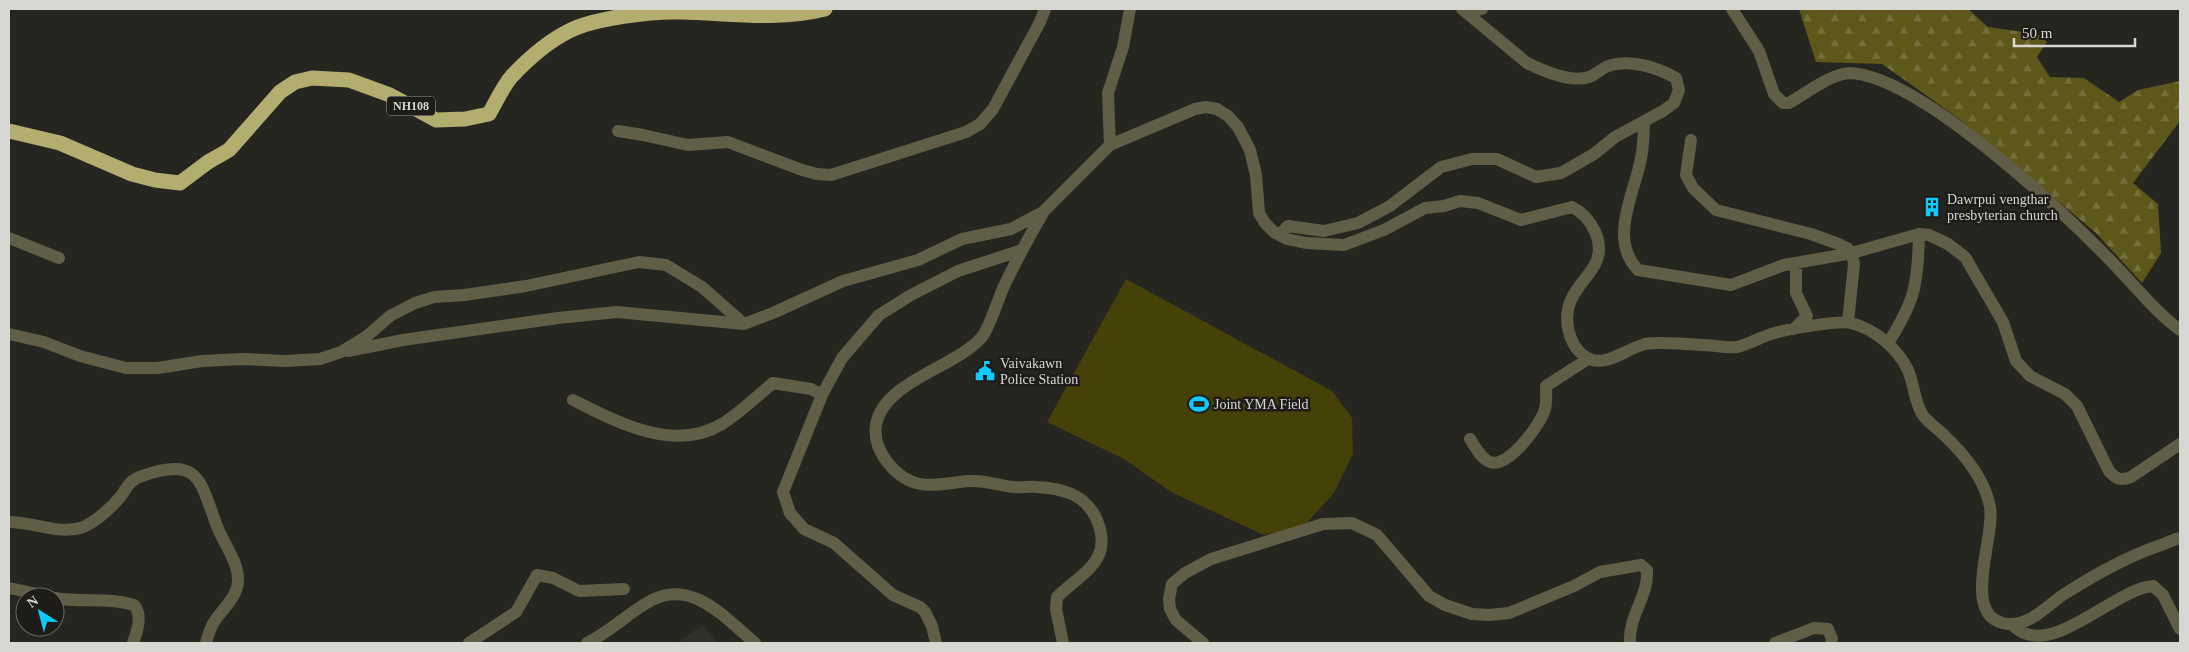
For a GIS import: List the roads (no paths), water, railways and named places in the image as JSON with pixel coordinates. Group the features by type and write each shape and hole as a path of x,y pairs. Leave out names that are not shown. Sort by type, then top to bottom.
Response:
{"highway":[{"name":"NH108","path":"9,131 60,143 132,174 180,183 208,162 229,150 250,128 266,106 280,92 295,82 312,78 349,80 390,95 436,120 465,119 488,114 512,76 541,50 570,30 604,20 641,14 679,12 764,16 808,13 825,9"}],"street":[{"path":"618,131 688,145 728,142 802,170 830,175 966,132 980,124 993,109 1040,22 1045,9"},
{"path":"1110,145 1108,93 1123,47 1130,9"},
{"path":"1464,11 1482,9"},
{"path":"1732,9 1759,52 1774,94 1778,100 1789,103 1819,85 1848,73 1866,76 1886,83 1922,103 1955,125 2021,176 2078,228 2180,330"},
{"path":"1279,235 1288,226 1324,231 1358,223 1390,206 1441,167 1472,160 1497,159 1536,177 1561,173 1594,154 1615,137 1663,112 1674,103 1679,90 1676,78 1662,70 1622,62 1607,67 1589,77 1572,78 1562,76 1527,63 1464,11"},
{"path":"1064,643 1056,609 1057,597 1094,565 1100,555 1102,544 1101,532 1096,517 1087,504 1078,496 1066,491 1037,487 1014,487 985,481 933,485 919,484 904,478 891,467 876,438 876,426 880,411 913,380 938,368 982,338 1022,250 1043,212 1110,145 1195,109 1206,107 1217,109 1228,116 1238,127 1250,150 1256,175 1259,213 1265,223 1279,235 1306,243 1344,245 1384,230 1424,208 1444,206 1460,201 1478,203 1521,220 1572,207 1580,211 1588,218 1596,234 1598,244 1596,264 1570,300 1568,323 1570,341 1588,359 1603,362 1646,344 1735,348 1776,332 1848,322 1868,330 1888,342 1908,371 1918,405 1923,415 1944,434 1970,464 1985,488 1991,517 1980,595 1986,610 2000,622 2011,624 2026,620 2044,611 2064,594 2107,568 2144,550 2180,538"},
{"path":"1644,121 1642,156 1626,209 1624,232 1628,256 1638,270 1731,285 1775,268 1852,253 1919,234 1929,235 1948,244 1965,257 2003,322 2016,360 2030,376 2066,394 2077,406 2116,478 2123,480 2131,478 2180,444"},
{"path":"1690,140 1686,175 1693,188 1716,210 1811,234 1836,243 1852,253 1854,264 1848,322"},
{"path":"9,334 44,342 80,356 126,368 158,368 227,360 285,361 320,359 341,352 403,340 558,318 617,312 744,324 843,281 918,260 962,239 1011,229 1043,212"},
{"path":"1888,342 1904,318 1912,300 1917,279 1919,234"},
{"path":"9,238 59,258"},
{"path":"936,643 929,619 920,607 893,595 834,543 804,529 790,513 783,492 822,395 842,358 878,315 911,295 958,271 1022,250"},
{"path":"341,352 367,336 390,316 415,303 434,297 464,295 526,286 639,262 666,265 702,287 744,324"},
{"path":"1794,329 1807,316 1796,293 1796,263"},
{"path":"1470,439 1482,456 1490,462 1498,463 1508,458 1529,438 1545,409 1546,386 1588,359"},
{"path":"573,400 619,422 659,434 678,436 694,435 722,424 773,382 812,389 822,395"},
{"path":"9,522 20,522 51,529 88,526 120,498 129,483 140,476 162,470 184,468 196,475 204,488 219,532 236,566 238,582 230,602 213,623 206,643"},
{"path":"1204,643 1176,620 1170,609 1169,599 1172,584 1185,573 1212,559 1323,524 1352,523 1377,535 1429,596 1445,605 1472,614 1490,615 1509,612 1574,586 1600,572 1641,565 1647,570 1648,581 1632,621 1630,643"},
{"path":"468,643 516,612 537,575 553,578 579,591 624,589"},
{"path":"2011,624 2022,633 2033,636 2042,635 2066,628 2137,590 2152,586 2163,595 2180,629"},
{"path":"587,643 652,600 680,594 699,598 755,643"},
{"path":"65,600 118,600 134,605 139,613 133,643"},
{"path":"1775,643 1814,628 1828,629 1832,639 1831,643"}],"place":[{"name":"Dawrpui vengthar presbyterian church","path":"1932,207"},
{"name":"Vaivakawn Police Station","path":"985,371"},
{"name":"Joint YMA Field","path":"1199,404"}]}
